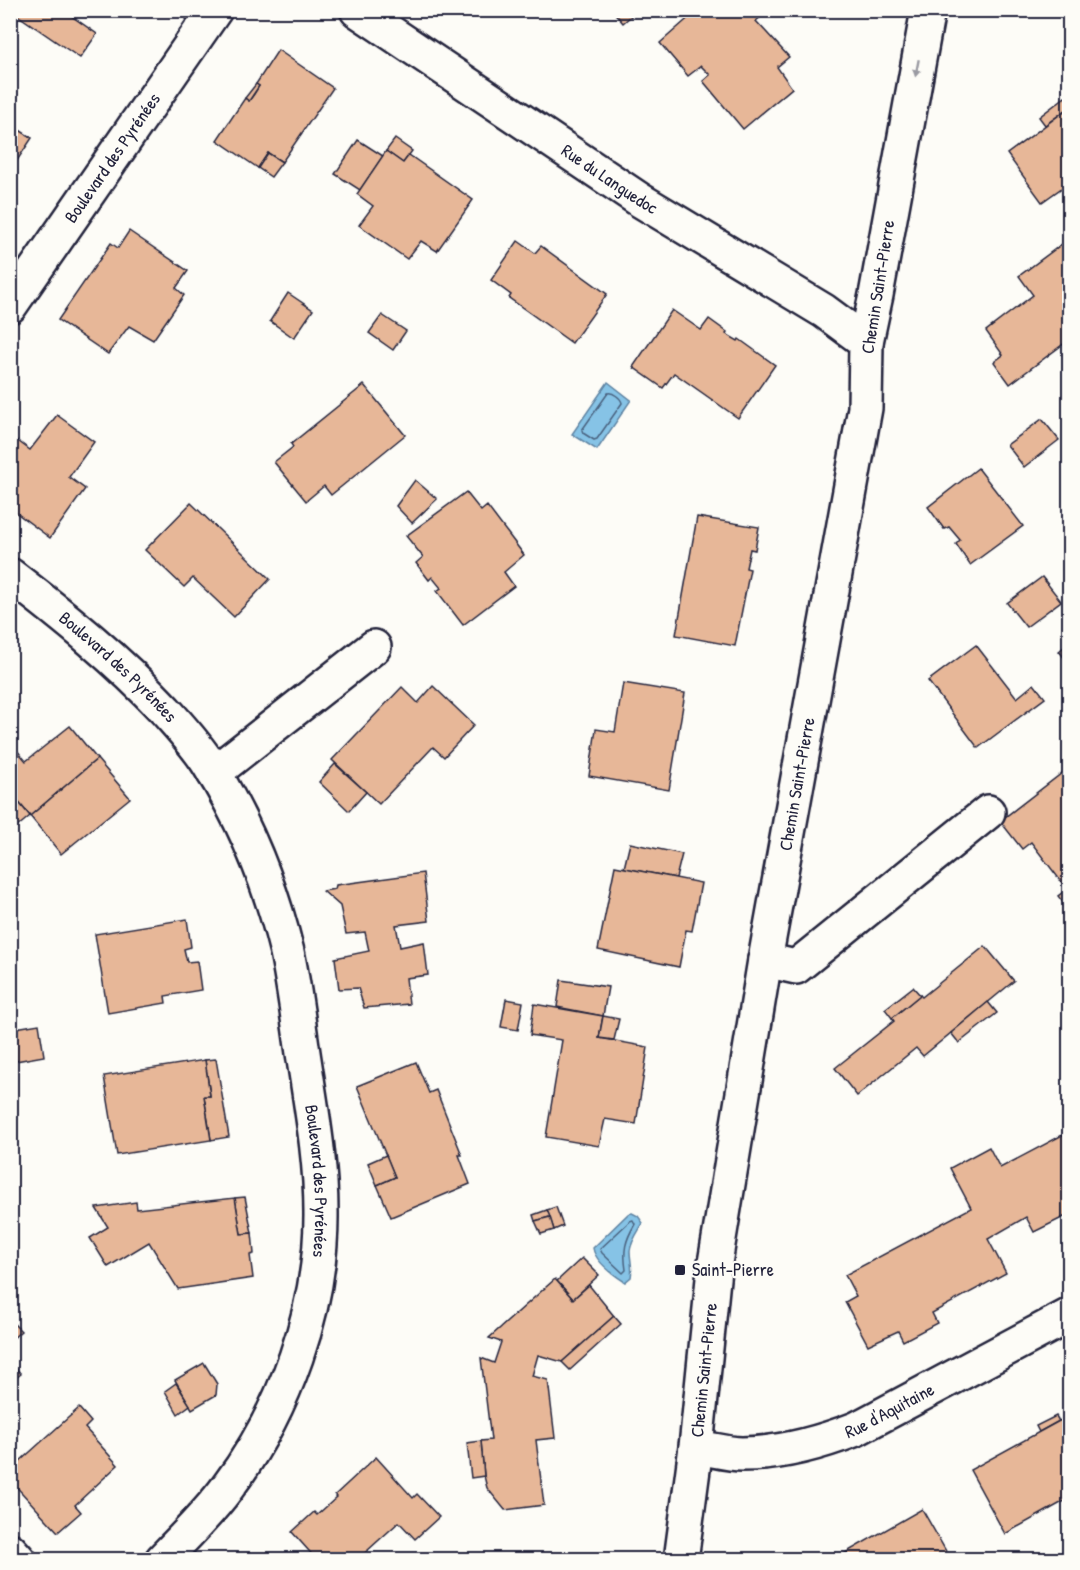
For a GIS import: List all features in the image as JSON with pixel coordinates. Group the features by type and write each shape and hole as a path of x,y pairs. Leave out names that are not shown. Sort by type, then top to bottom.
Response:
{"street":[{"name":"Boulevard des Pyrénées","path":"10,306 215,10"},
{"name":"Rue du Languedoc","path":"357,10 640,200 824,311 866,342"},
{"name":"Chemin Saint-Pierre","path":"681,1560 696,1447 714,1269 765,960 865,408 866,342 928,10"},
{"name":"Boulevard des Pyrénées","path":"10,575 99,646 146,689 187,734 207,761 230,801 272,898 287,953 299,1025 320,1170 319,1257 306,1328 294,1368 253,1448 228,1488 162,1560"},
{"path":"214,773 374,647"},
{"path":"765,960 796,967 988,812"},
{"name":"Rue d'Aquitaine","path":"696,1447 741,1454 776,1451 829,1440 856,1429 1070,1315"},
{"path":"10,1550 19,1560"}],"water":[{"path":"608,382 631,400 597,450 572,434"},
{"path":"628,1214 638,1216 643,1223 631,1247 631,1277 625,1282 601,1263 593,1248"}],"building":[{"path":"10,10 73,10 70,15 97,34 80,58"},
{"path":"612,10 638,10 623,23"},
{"path":"690,10 769,10 756,21 789,57 777,67 792,88 743,129 703,81 710,75 701,66 688,76 660,43 693,14"},
{"path":"278,50 333,88 282,162 268,153 258,168 217,140 245,98 249,101 254,94 259,86 256,84"},
{"path":"256,84 259,86 249,101 245,98"},
{"path":"1065,97 1070,107 1045,125 1039,117"},
{"path":"1070,107 1070,182 1042,202 1007,154"},
{"path":"10,124 32,138 10,171"},
{"path":"395,139 412,151 403,163 386,151"},
{"path":"358,140 383,156 360,190 335,174"},
{"path":"386,151 403,163 409,155 473,200 437,251 421,241 407,259 359,225 373,206 357,194"},
{"path":"268,153 282,162 271,177 258,168"},
{"path":"129,231 188,271 176,288 184,295 153,340 129,326 108,354 58,320 111,243 118,248"},
{"path":"1070,238 1070,280 1065,283 1070,290 1070,339 1010,384 994,362 1003,355 986,331 1033,295 1019,276"},
{"path":"518,241 535,253 541,246 607,294 572,343 509,298 511,295 491,280"},
{"path":"288,293 313,310 294,338 270,321"},
{"path":"672,310 701,330 709,319 727,332 726,334 738,341 739,339 775,365 738,418 674,373 663,388 633,367"},
{"path":"382,315 406,331 393,350 369,333"},
{"path":"364,385 405,435 331,495 324,486 306,501 274,462 293,447 291,444"},
{"path":"57,415 94,442 69,477 85,489 50,538 10,508 10,437 30,450"},
{"path":"1042,419 1059,440 1024,467 1007,445"},
{"path":"978,468 1023,526 970,565 956,544 960,540 949,527 944,529 928,507"},
{"path":"415,480 437,499 412,523 396,506"},
{"path":"466,492 481,511 487,506 524,555 504,572 514,586 463,625 437,591 441,588 432,577 429,580 416,563 423,557 406,536"},
{"path":"191,503 270,579 234,617 193,578 184,587 145,550"},
{"path":"697,517 759,527 755,550 750,549 746,568 750,569 735,646 676,635"},
{"path":"1042,577 1061,601 1026,627 1007,603"},
{"path":"1070,642 1070,665 1059,651"},
{"path":"976,645 1017,698 1034,684 1045,698 978,748 928,681"},
{"path":"623,683 685,693 669,790 589,776 596,729 615,732"},
{"path":"433,686 474,725 444,757 433,747 379,804 332,760 402,687 418,703"},
{"path":"70,726 97,759 30,816 10,792 10,742 26,761"},
{"path":"97,759 130,798 61,854 30,816"},
{"path":"335,764 366,792 349,811 319,782"},
{"path":"1066,770 1070,774 1070,911 1058,896 1067,889 1031,842 1022,849 1000,821"},
{"path":"10,792 30,816 10,833"},
{"path":"630,843 682,854 676,878 624,868"},
{"path":"615,866 701,883 692,931 686,930 679,967 598,950"},
{"path":"423,873 429,921 396,925 400,947 424,942 428,975 406,978 409,1004 364,1008 358,988 339,989 335,958 369,951 365,932 346,934 340,906 323,891 335,889 336,885"},
{"path":"187,919 191,947 184,949 187,962 197,961 201,990 165,996 166,1003 108,1013 95,934"},
{"path":"985,946 1014,981 923,1056 916,1048 857,1096 835,1068 894,1021 892,1018 920,995 922,997"},
{"path":"561,980 608,987 603,1016 557,1007"},
{"path":"913,987 920,995 892,1018 885,1009"},
{"path":"506,999 523,1002 518,1030 501,1027"},
{"path":"988,1002 997,1013 959,1043 951,1033"},
{"path":"534,1004 603,1016 599,1038 648,1047 636,1124 605,1119 599,1146 546,1137 562,1040 530,1035"},
{"path":"603,1016 619,1019 614,1040 599,1038"},
{"path":"39,1024 44,1056 10,1062 10,1029"},
{"path":"216,1059 229,1137 211,1140 204,1096 210,1096 205,1060"},
{"path":"205,1060 210,1096 204,1096 211,1140 117,1155 104,1076"},
{"path":"416,1062 429,1093 436,1090 462,1155 459,1155 470,1184 391,1217 377,1185 395,1177 357,1086"},
{"path":"1070,1131 1070,1214 1034,1232 1026,1217 988,1239 1006,1273 932,1313 937,1323 903,1341 898,1331 868,1345 845,1302 856,1296 845,1275 971,1208 950,1168 989,1147 1000,1168"},
{"path":"386,1155 395,1177 377,1185 368,1163"},
{"path":"245,1197 252,1233 241,1234 235,1198"},
{"path":"235,1198 241,1234 252,1233 254,1254 250,1255 253,1278 178,1289 149,1242 108,1267 90,1238 108,1227 96,1208 136,1202 137,1209"},
{"path":"556,1207 563,1226 554,1230 547,1210"},
{"path":"547,1210 550,1217 535,1221 533,1215"},
{"path":"550,1217 554,1230 541,1234 535,1221"},
{"path":"582,1258 599,1275 573,1299 557,1281"},
{"path":"555,1279 573,1299 589,1285 614,1316 562,1362 538,1355 532,1376 548,1380 555,1438 536,1440 544,1505 505,1510 487,1488 484,1476 481,1441 491,1440 481,1358 494,1363 501,1342 489,1338"},
{"path":"614,1316 621,1324 570,1370 562,1362"},
{"path":"10,1320 21,1331 10,1341"},
{"path":"10,1362 21,1374 10,1383"},
{"path":"204,1363 217,1384 216,1395 192,1409 175,1380"},
{"path":"176,1383 190,1405 178,1414 165,1391"},
{"path":"79,1408 91,1422 85,1428 118,1465 75,1505 81,1512 58,1532 10,1480 10,1470"},
{"path":"1056,1416 1059,1421 1039,1432 1036,1426"},
{"path":"1061,1420 1068,1432 1070,1431 1070,1498 1005,1534 970,1470"},
{"path":"481,1441 484,1476 471,1478 467,1443"},
{"path":"376,1457 413,1498 417,1494 439,1517 415,1539 399,1522 357,1560 317,1560 292,1532 314,1512 317,1515"},
{"path":"922,1509 951,1560 833,1560"}],"place":[{"name":"Saint-Pierre","path":"680,1270"}]}
